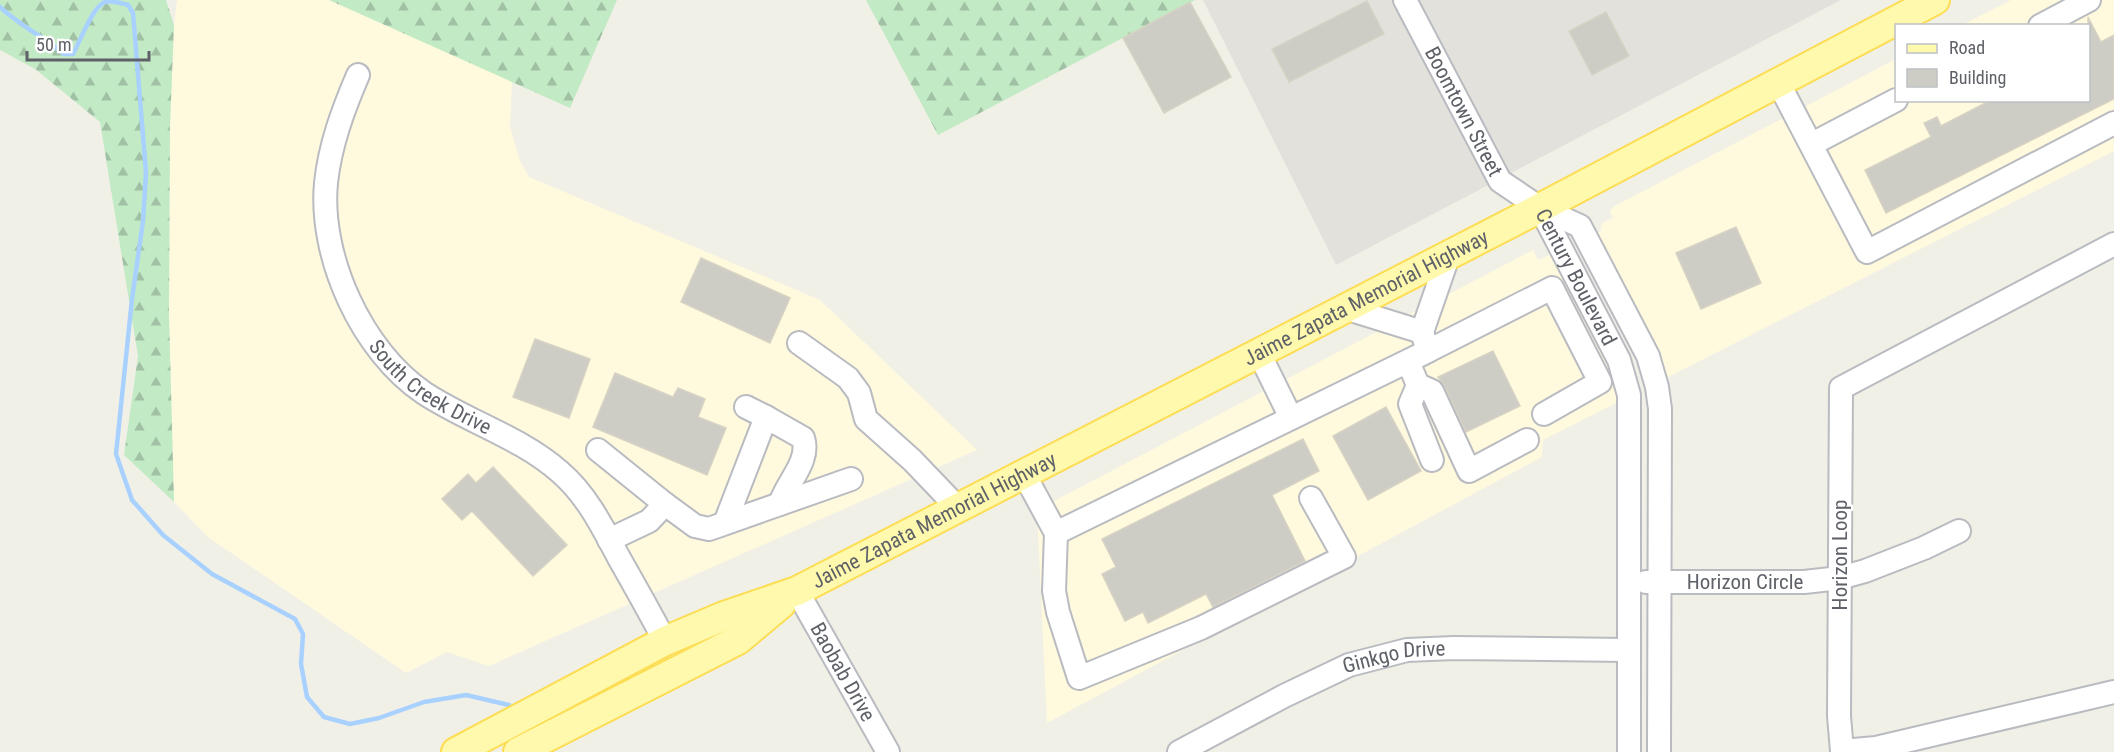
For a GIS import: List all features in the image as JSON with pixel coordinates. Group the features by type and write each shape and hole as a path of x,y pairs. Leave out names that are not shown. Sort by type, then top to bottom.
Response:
{"main road":[{"name":"Jaime Zapata Memorial Highway","path":"456,752 665,641 724,616 797,591 1540,208 1935,0"},
{"name":"Jaime Zapata Memorial Highway","path":"518,752 738,640 797,591"},
{"path":"557,733 574,714 651,670 663,653 665,641"}],"street":[{"name":"Boomtown Street","path":"1405,0 1500,182 1540,208"},
{"path":"2043,24 2075,3"},
{"name":"South Creek Drive","path":"358,75 343,111 330,154 326,186 326,214 336,265 351,304 365,331 406,380 446,407 499,432 539,455 562,474 585,499 665,641"},
{"path":"1778,82 1867,252 2114,123"},
{"path":"1812,144 1895,101"},
{"name":"Century Boulevard","path":"1540,208 1623,371 1629,395 1629,752"},
{"name":"Century Boulevard","path":"1540,208 1580,226 1648,356 1657,387 1660,409 1659,752"},
{"name":"Horizon Loop","path":"2114,244 1841,388 1839,716 1842,752 1876,748 2114,692"},
{"path":"1432,460 1410,404 1418,385 1419,348 1449,254"},
{"path":"1056,533 1291,418 1419,348 1552,288 1600,382"},
{"path":"1345,308 1419,348"},
{"path":"800,343 848,378 859,393 866,419 912,460 958,508"},
{"path":"1259,353 1291,418"},
{"path":"1544,414 1623,371"},
{"path":"1418,385 1432,391 1469,471 1527,440"},
{"path":"746,407 803,438 804,454 780,504"},
{"path":"725,524 766,417"},
{"path":"598,450 694,526 709,529 851,479"},
{"path":"1024,474 1056,533 1054,591 1079,678 1201,628 1344,557 1311,498"},
{"path":"609,540 649,521 665,504"},
{"name":"Horizon Circle","path":"1629,582 1804,582 1840,578 1865,571 1924,548 1959,531"},
{"name":"Baobab Drive","path":"797,591 888,752"},
{"name":"Ginkgo Drive","path":"1179,752 1284,696 1349,665 1407,650 1454,648 1629,650"}],"shaded area":[{"path":"177,0 329,0 512,81 510,127 520,161 529,177 820,300 977,450 489,666 447,652 406,673 208,537 174,502 169,315 170,126"},
{"path":"1203,0 1841,0 1336,265"},
{"path":"2011,0 2114,0 2114,151 1666,378 1646,326 1597,233 1601,231 1602,223 1613,218 1610,212 1613,207 1895,60 1895,102 2090,102 2090,24 1964,24"},
{"path":"1533,250 1538,260 1552,254 1612,367 1620,401 1543,440 1542,457 1047,723 1037,510"}],"green space":[{"path":"0,0 166,0 174,25 170,126 169,315 174,502 124,455 138,356 100,122 35,69 0,50"},
{"path":"329,0 617,0 570,108"},
{"path":"866,0 1195,0 938,135"}],"building":[{"path":"1367,1 1384,34 1289,82 1272,49"},
{"path":"1190,2 1231,77 1164,113 1123,38"},
{"path":"1606,12 1629,56 1592,75 1569,31"},
{"path":"2088,17 2101,42 2114,35 2114,99 1886,213 1865,170 1931,137 1924,123 1937,117 1941,126 1987,102 2090,102 2090,24 2088,24"},
{"path":"1736,227 1761,283 1701,309 1676,253"},
{"path":"701,258 790,298 770,343 681,302"},
{"path":"535,339 590,359 569,418 513,397"},
{"path":"1493,351 1520,406 1466,432 1438,377"},
{"path":"615,373 673,397 678,388 705,399 698,417 726,428 707,475 593,427"},
{"path":"1386,407 1421,471 1368,500 1333,436"},
{"path":"1303,439 1319,471 1272,495 1305,561 1213,607 1206,594 1148,623 1143,612 1125,621 1102,574 1116,567 1102,539"},
{"path":"493,467 567,545 533,576 472,511 462,520 442,499 468,474 476,483"}],"waterway":[{"path":"0,7 64,54 73,54 91,17 105,2 128,5 133,13 146,173 143,221 132,299 116,454 132,500 163,535 212,574 295,619 303,634 301,664 307,697 324,717 350,724 379,718 424,702 466,695 509,705"}]}
